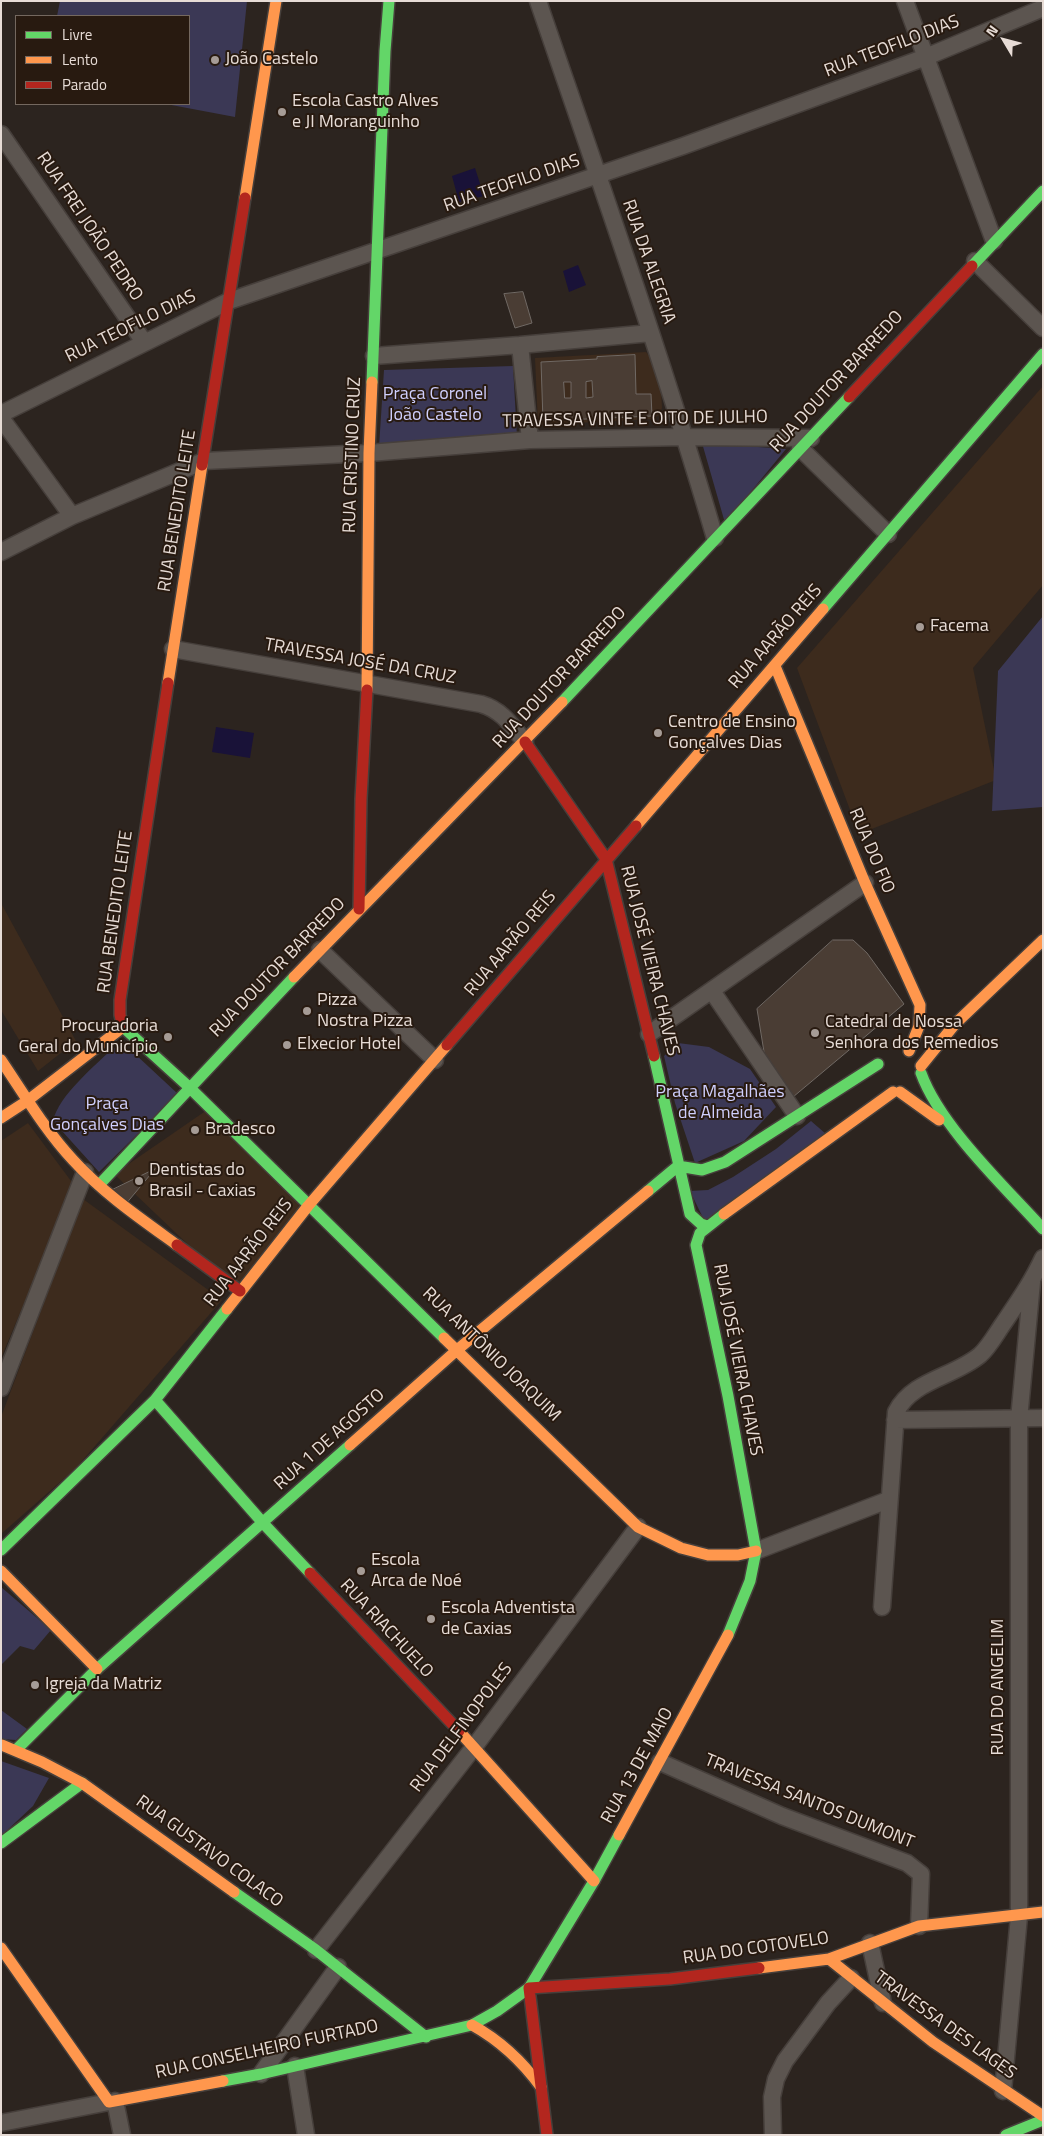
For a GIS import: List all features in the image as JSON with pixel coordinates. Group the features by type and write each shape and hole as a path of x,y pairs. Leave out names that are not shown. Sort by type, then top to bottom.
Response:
{"main road":[{"name":"RUA BENEDITO LEITE","path":"124,1027 120,1015 120,1000 173,649 276,1"},
{"name":"RUA CRISTINO CRUZ","path":"359,909 366,684 369,453 388,1"},
{"name":"RUA DOUTOR BARREDO","path":"99,1185 189,1086 359,909 525,742 975,261 1043,191"},
{"name":"RUA AARÃO REIS","path":"1,1550 155,1400 308,1206 1043,354"},
{"name":"RUA DO FIO","path":"775,666 865,884 920,1005 918,1026 907,1051"},
{"name":"RUA JOSÉ VIEIRA CHAVES","path":"525,742 606,859 649,1034 690,1214 701,1224 707,1226 700,1234 696,1245 728,1396 756,1551"},
{"path":"707,1226 896,1092 914,1086 921,1070 955,1024 1043,940"},
{"path":"955,1024 907,1051 921,1070 927,1090 961,1138 1043,1229"},
{"name":"RUA ANTÔNIO JOAQUIM","path":"124,1027 189,1086 308,1206 638,1527 689,1552 714,1557 735,1557 756,1551"},
{"path":"1,1118 27,1101 124,1027"},
{"path":"678,1166 693,1171 707,1170 740,1152 878,1064 886,1053"},
{"path":"1,1060 27,1101 68,1154 85,1172 99,1185 240,1291"},
{"path":"878,1064 880,1081 926,1109 961,1138"},
{"name":"RUA 1 DE AGOSTO","path":"16,1750 97,1670 457,1350 678,1166"},
{"name":"RUA RIACHUELO","path":"155,1400 263,1523 474,1747 594,1880"},
{"name":"RUA 13 DE MAIO","path":"529,1988 594,1880 720,1652 739,1611 750,1581 756,1551"},
{"path":"1,1571 97,1670"},
{"name":"RUA GUSTAVO COLACO","path":"1,1744 82,1783 316,1950 426,2037"},
{"path":"1,1843 82,1783"},
{"name":"RUA DO COTOVELO","path":"529,1988 670,1979 829,1959 919,1926 1043,1912"},
{"path":"1,1948 112,2102"},
{"name":"TRAVESSA DES LAGES","path":"829,1959 883,2003 1003,2092 1043,2116"},
{"path":"529,1988 547,2135"},
{"name":"RUA CONSELHEIRO FURTADO","path":"112,2102 261,2074 472,2025 497,2011 529,1988"},
{"path":"472,2025 504,2044 522,2062 542,2088"},
{"path":"1008,2134 1043,2120"}],"street":[{"name":"RUA DA ALEGRIA","path":"538,1 651,333 715,538"},
{"path":"905,1 994,242"},
{"name":"RUA TEOFILO DIAS","path":"1,414 229,301 598,176 926,57 1043,8"},
{"name":"RUA FREI JOÃO PEDRO","path":"1,134 144,342"},
{"path":"975,261 1043,328"},
{"path":"374,356 520,346 651,333"},
{"path":"520,346 530,440"},
{"path":"1,418 72,516"},
{"name":"TRAVESSA VINTE E OITO DE JULHO","path":"1,552 72,516 204,461 369,453 530,440 685,437 805,443"},
{"path":"805,443 888,534"},
{"name":"TRAVESSA JOSÉ DA CRUZ","path":"173,649 491,707 502,714 525,742"},
{"path":"649,1034 865,884"},
{"path":"320,950 435,1060"},
{"path":"712,991 797,1116"},
{"path":"1,1388 85,1172"},
{"path":"882,1607 895,1420 902,1400 912,1392 966,1364 981,1354 1032,1282 1043,1258"},
{"name":"RUA DO ANGELIM","path":"1003,2092 1019,1916 1019,1419 1032,1282"},
{"path":"895,1420 1043,1418"},
{"name":"RUA ANTÔNIO JOAQUIM","path":"756,1551 888,1500"},
{"name":"RUA DELFINOPOLES","path":"316,1950 474,1747 638,1527"},
{"name":"TRAVESSA SANTOS DUMONT","path":"660,1762 782,1816 908,1863 921,1874 919,1926"},
{"path":"870,1943 883,2003"},
{"path":"261,2074 338,1967"},
{"path":"773,2135 772,2097 776,2079 785,2061 823,2010 851,1978"},
{"path":"295,2066 306,2135"},
{"path":"112,2102 122,2135"},
{"name":"RUA CONSELHEIRO FURTADO","path":"1,2123 112,2102"}],"shaded area":[{"path":"475,168 484,196 459,202 452,176"},
{"path":"578,265 586,285 569,292 563,271"},
{"path":"646,352 651,358 661,388 662,408 659,415 653,419 538,425 535,358"},
{"name":"Facema","path":"1043,386 1043,585 973,668 996,780 859,834 797,668"},
{"path":"216,727 254,733 250,758 212,752"},
{"path":"1,903 76,1041 38,1071 1,1010"},
{"path":"207,1110 314,1208 242,1296 114,1174"},
{"path":"28,1123 74,1185 1,1358 1,1141"},
{"path":"83,1199 222,1300 75,1469 1,1534 1,1417"}],"green space":[{"name":"João Castelo","path":"60,1 247,1 235,117 171,105 190,105 190,15 57,15"},
{"name":"Praça Coronel João Castelo","path":"513,366 517,437 379,447 384,370"},
{"path":"702,443 786,449 725,523"},
{"path":"1043,616 1043,807 992,811 998,671"},
{"name":"Praça Magalhães de Almeida","path":"678,1043 709,1047 750,1069 776,1107 744,1141 695,1163 675,1103 664,1056"},
{"name":"Praça Gonçalves Dias","path":"122,1047 135,1054 178,1094 99,1172 53,1121 62,1101 78,1082 113,1048"},
{"path":"811,1121 826,1134 705,1222 690,1191 708,1190 733,1177 776,1149"},
{"path":"1,1587 51,1630 34,1650 20,1646 1,1665"},
{"path":"1,1710 27,1729 16,1740 1,1739"},
{"path":"1,1761 49,1778 33,1806 1,1836"}],"building":[{"path":"523,292 532,323 515,328 504,294"},
{"path":"635,355 636,394 651,394 652,416 543,421 541,362 597,359 597,357","holes":["592,381 593,397 586,398 586,382","564,382 571,382 571,398 565,398"]},
{"name":"Catedral de Nossa Senhora dos Remedios","path":"833,940 853,940 867,953 904,1004 793,1097 765,1058 757,1009"},
{"name":"Dentistas do Brasil - Caxias","path":"155,1169 125,1205 108,1192"}],"traffic: fast":[{"path":"372,382 385,51 389,1"},
{"path":"972,266 1043,191"},
{"path":"823,609 1043,354"},
{"path":"562,702 849,397"},
{"path":"99,1185 294,977"},
{"path":"123,1027 189,1087 444,1338"},
{"path":"654,1056 690,1214 701,1224 707,1226"},
{"path":"648,1191 678,1166 702,1170 725,1162 878,1064"},
{"path":"921,1073 930,1093 958,1135 1043,1229"},
{"path":"724,1214 700,1233 696,1245 728,1396 756,1551 750,1581 728,1635"},
{"path":"1,1550 155,1400 227,1309"},
{"path":"155,1400 263,1523 310,1573"},
{"path":"16,1750 97,1669 350,1445"},
{"path":"1,1843 82,1783"},
{"path":"223,2081 261,2074 472,2025 497,2011 529,1988 594,1881 619,1835"},
{"path":"234,1892 316,1950 426,2037"},
{"path":"1006,2135 1043,2120"}],"traffic: slow":[{"path":"245,198 276,1"},
{"path":"367,690 369,453 372,382"},
{"path":"168,683 202,465"},
{"path":"636,826 823,609"},
{"path":"775,666 865,883 920,1005 919,1026 909,1051"},
{"path":"294,977 562,702"},
{"path":"921,1066 955,1024 1043,940"},
{"path":"1,1118 27,1101 123,1027"},
{"path":"227,1309 308,1206 447,1045"},
{"path":"1,1060 44,1124 73,1160 110,1195 177,1245"},
{"path":"724,1214 893,1092"},
{"path":"900,1092 939,1120"},
{"path":"350,1445 457,1350 648,1191"},
{"path":"444,1338 638,1527 681,1548 708,1555 738,1555 756,1551"},
{"path":"1,1571 97,1669"},
{"path":"619,1835 728,1635"},
{"path":"459,1731 594,1881"},
{"path":"2,1745 42,1762 82,1783 234,1892"},
{"path":"759,1968 829,1959 919,1926 1043,1912"},
{"path":"1,1948 109,2102 223,2081"},
{"path":"829,1959 933,2042 1043,2116"},
{"path":"472,2025 510,2052 541,2087"}],"traffic: jam":[{"path":"202,465 245,198"},
{"path":"849,397 972,266"},
{"path":"123,1027 120,1015 120,1000 168,683"},
{"path":"359,909 361,799 367,690"},
{"path":"525,742 606,859 654,1056"},
{"path":"447,1045 636,826"},
{"path":"177,1245 240,1291"},
{"path":"310,1573 459,1731"},
{"path":"529,1988 670,1979 759,1968"},
{"path":"529,1988 547,2135"}],"place":[{"name":"João Castelo","path":"215,60"},
{"name":"Escola Castro Alves e JI Moranguinho","path":"282,112"},
{"name":"Facema","path":"920,627"},
{"name":"Centro de Ensino Gonçalves Dias","path":"658,733"},
{"name":"Pizza Nostra Pizza","path":"307,1011"},
{"name":"Catedral de Nossa Senhora dos Remedios","path":"815,1033"},
{"name":"Procuradoria Geral do Município","path":"168,1037"},
{"name":"Elxecior Hotel","path":"287,1045"},
{"name":"Bradesco","path":"195,1130"},
{"name":"Dentistas do Brasil - Caxias","path":"139,1181"},
{"name":"Escola Arca de Noé","path":"361,1571"},
{"name":"Escola Adventista de Caxias","path":"431,1619"},
{"name":"Igreja da Matriz","path":"35,1685"}]}
